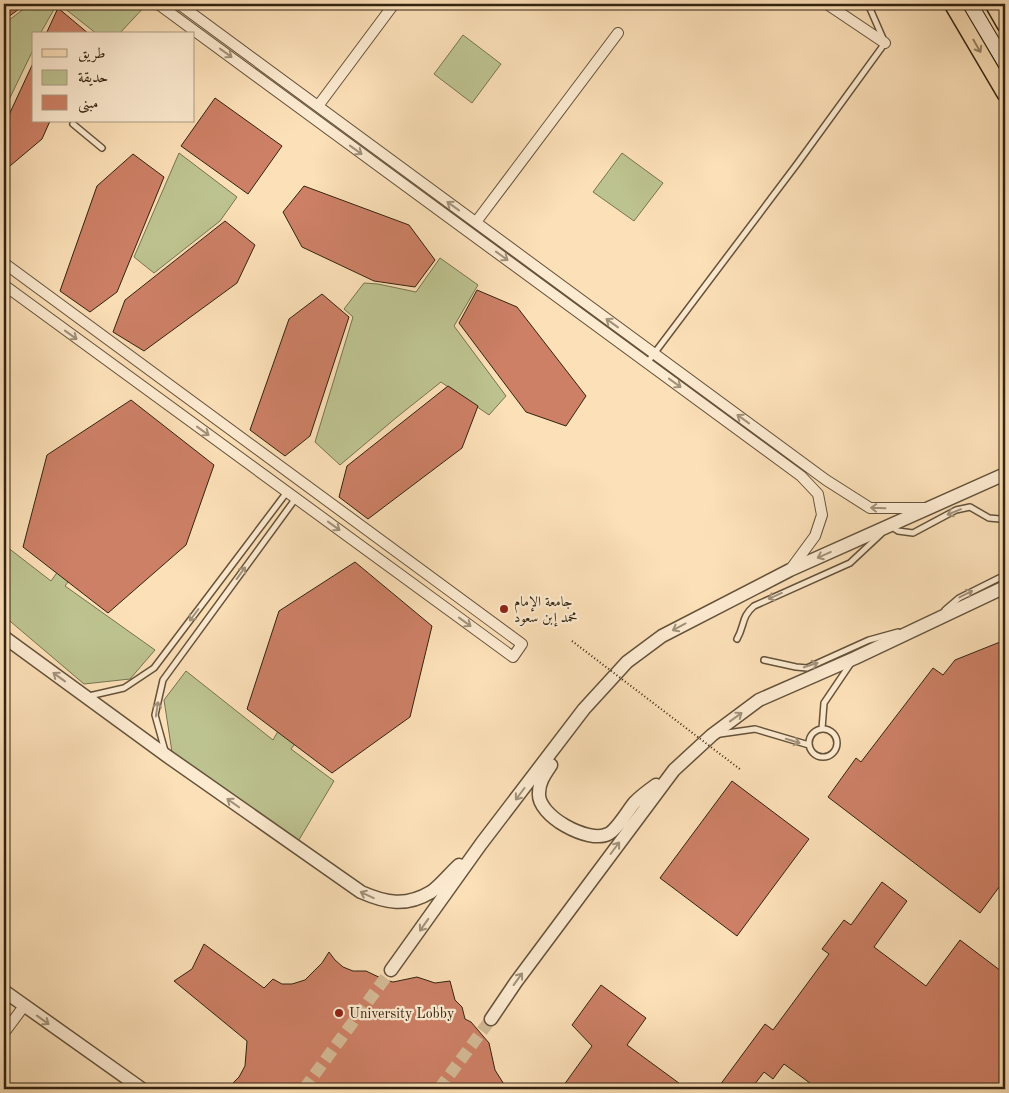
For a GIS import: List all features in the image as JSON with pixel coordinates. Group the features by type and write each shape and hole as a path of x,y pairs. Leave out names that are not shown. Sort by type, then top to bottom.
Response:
{"main road":[{"path":"952,4 1005,94"},
{"path":"970,4 1005,63"},
{"path":"993,4 1005,25"}],"street":[{"path":"158,4 801,476 818,494 822,515 815,536 790,570"},
{"path":"179,4 826,480 870,508 926,508"},
{"path":"318,106 394,4"},
{"path":"827,4 885,43"},
{"path":"476,222 618,33"},
{"path":"4,263 522,644 514,657 4,286"},
{"path":"47,317 58,303"},
{"path":"981,486 1005,474"},
{"path":"391,970 481,844 584,710 627,662 662,636 790,570 926,508 1005,478"},
{"path":"584,710 542,779 538,795 543,806 556,821 596,837 609,834 636,801 674,770 712,735 759,700 855,658 1005,587"},
{"path":"4,637 167,756 360,892 379,900 403,902 431,891 481,844"},
{"path":"491,1019 539,951 674,770"},
{"path":"4,991 142,1089"},
{"path":"4,1033 24,1006"}],"lane":[{"path":"647,363 797,164 885,43 868,4"},
{"path":"73,124 102,148"},
{"path":"86,697 124,688 154,668 292,495"},
{"path":"167,756 155,716 163,680 292,495"},
{"path":"737,639 742,629 745,614 754,606 850,563 890,526 898,531 913,534 956,510 970,507 989,518 1000,518"},
{"path":"764,660 807,668 869,640 932,621 959,598 1005,575"},
{"path":"822,729 824,703 855,658"},
{"path":"712,735 755,729 809,746"},
{"path":"822,729 830,731 835,736 837,747 833,754 826,758 818,757 809,746 812,734 822,729"}],"path":[{"path":"572,641 741,770"}],"green space":[{"path":"30,4 57,4 41,32 32,32 32,52 4,110 4,24"},
{"path":"59,4 147,4 121,32 94,32"},
{"path":"463,35 501,64 472,103 434,74"},
{"path":"179,153 237,197 220,221 154,273 134,257"},
{"path":"622,153 663,183 634,221 593,192"},
{"path":"440,258 478,285 454,326 506,396 489,415 441,382 340,465 315,442 353,317 344,309 364,283 416,292"},
{"path":"102,538 65,586 155,650 130,679 84,684 4,616 4,551 7,547 51,581 81,539"},
{"path":"318,661 326,704 291,749 334,781 297,843 172,752 164,700 186,671 273,740"}],"building":[{"path":"4,4 26,4 4,20"},
{"path":"58,8 87,32 47,32"},
{"path":"32,65 32,122 50,122 42,139 4,171 4,120 8,117"},
{"path":"215,98 282,146 248,194 181,146"},
{"path":"133,154 164,177 117,292 90,312 60,291 97,186"},
{"path":"304,186 409,225 435,260 415,287 374,281 302,247 283,212"},
{"path":"225,221 255,245 237,283 144,351 113,332 125,300"},
{"path":"477,290 517,307 586,396 566,426 526,412 459,323"},
{"path":"322,294 349,317 310,436 285,456 250,430 289,319"},
{"path":"448,386 478,406 462,448 368,519 339,497 347,466"},
{"path":"131,400 214,465 186,545 108,613 23,547 47,455"},
{"path":"355,562 432,626 410,717 332,773 247,709 279,611"},
{"path":"1005,640 1005,879 980,913 828,797 856,758 861,762 933,668 943,675 955,660"},
{"path":"732,781 809,839 737,936 660,878"},
{"path":"882,882 907,901 874,947 926,986 960,940 1005,974 1005,1089 818,1089 784,1064 773,1079 764,1072 751,1089 717,1089 765,1024 773,1030 829,954 822,949 844,920 851,925"},
{"name":"University Lobby","path":"204,944 264,988 273,979 282,984 292,984 305,980 322,963 329,952 343,967 353,971 366,971 393,982 417,977 435,983 450,981 455,1000 462,1007 465,1019 471,1022 489,1043 495,1070 507,1089 227,1089 239,1077 245,1066 247,1041 174,981 192,969"},
{"path":"601,985 646,1018 627,1045 687,1089 561,1089 592,1046 572,1025"}],"tunnel":[{"path":"304,1089 391,970"},
{"path":"439,1089 491,1019"}],"place":[{"name":"جامعة الإمام محمد إبن سعود","path":"504,609"},
{"name":"University Lobby","path":"339,1013"}]}
